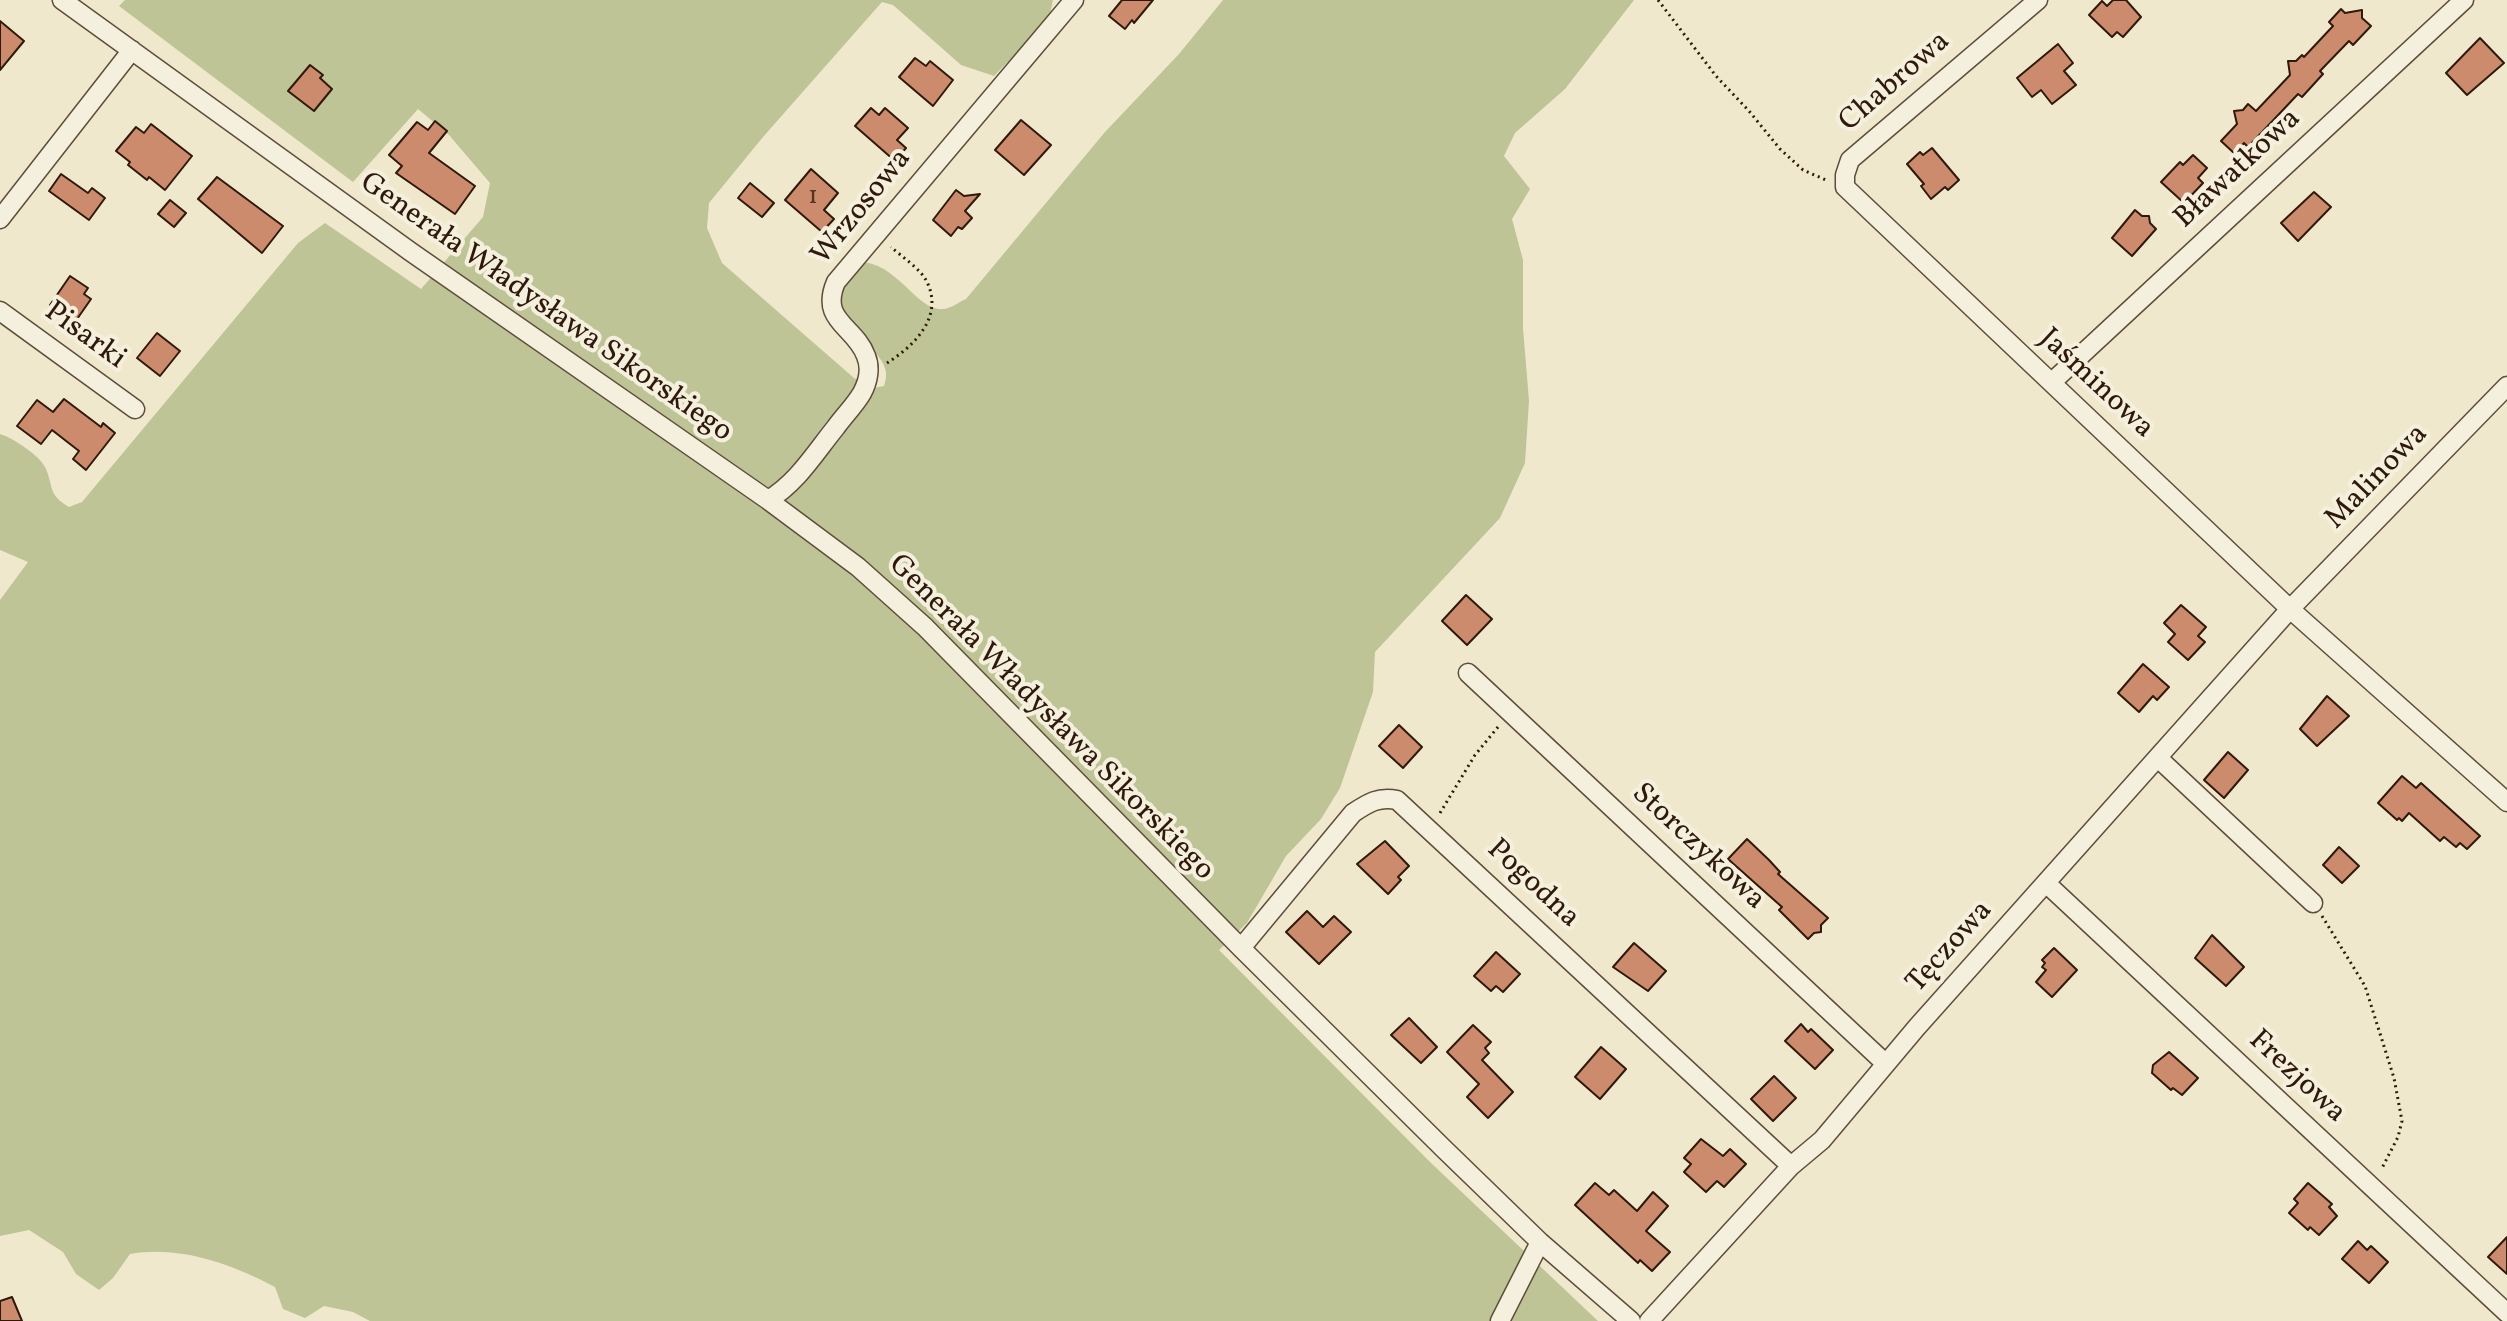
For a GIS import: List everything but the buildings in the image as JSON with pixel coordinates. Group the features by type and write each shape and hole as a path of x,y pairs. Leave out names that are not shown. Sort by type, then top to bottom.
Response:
{"street":[{"name":"Generała Władysława Sikorskiego","path":"62,0 411,252 768,500 858,567 925,627 1241,948 1540,1242 1631,1321"},
{"name":"Wrzosowa","path":"869,373 866,355 833,313 830,295 836,282 1074,0"},
{"name":"Chabrowa","path":"1845,187 1850,160 2038,0"},
{"name":"Bławatkowa","path":"2052,382 2464,0"},
{"path":"0,219 132,50"},
{"name":"Jaśminowa","path":"1845,187 2290,609 2507,802"},
{"name":"Pisarki","path":"0,311 135,409"},
{"path":"768,500 781,492 807,465 863,392 869,373"},
{"name":"Malinowa","path":"2290,609 2507,386"},
{"name":"Tęczowa","path":"1649,1321 1791,1166 1822,1140 2290,609"},
{"name":"Storczykowa","path":"1468,673 1886,1064"},
{"path":"2158,758 2313,903"},
{"name":"Pogodna","path":"1241,948 1353,813 1370,801 1385,797 1397,800 1791,1166"},
{"name":"Frezjowa","path":"2047,884 2507,1313"},
{"path":"1500,1321 1540,1242"}],"path":[{"path":"1658,0 1716,76 1780,149 1803,170 1845,187"},
{"path":"869,373 909,349 930,321 933,300 927,279 877,233"},
{"path":"1426,825 1447,805 1475,755 1497,729 1502,703"},
{"path":"2313,903 2365,986 2385,1043 2400,1101 2402,1121 2398,1137 2369,1184"}],"green space":[{"path":"125,0 1053,0 1049,19 994,76 961,65 893,5 882,2 709,203 707,228 722,263 854,378 873,388 884,386 886,373 882,361 843,321 838,309 840,291 859,262 885,270 934,308 946,309 966,299 1105,132 1179,54 1223,0 1634,0 1565,89 1515,133 1504,156 1530,189 1512,219 1523,260 1523,328 1529,401 1525,463 1500,518 1375,652 1373,692 1340,788 1321,819 1286,856 1247,923 1219,950 1430,1162 1598,1321 370,1321 353,1312 324,1306 305,1318 283,1309 275,1287 205,1258 167,1252 130,1254 113,1278 99,1290 76,1274 63,1252 29,1230 0,1236 0,600 28,562 0,550 0,434 19,443 39,459 55,495 62,502 69,507 82,502 298,243 325,223 421,289 483,217 490,183 449,135 418,109 353,182 119,6"}]}
